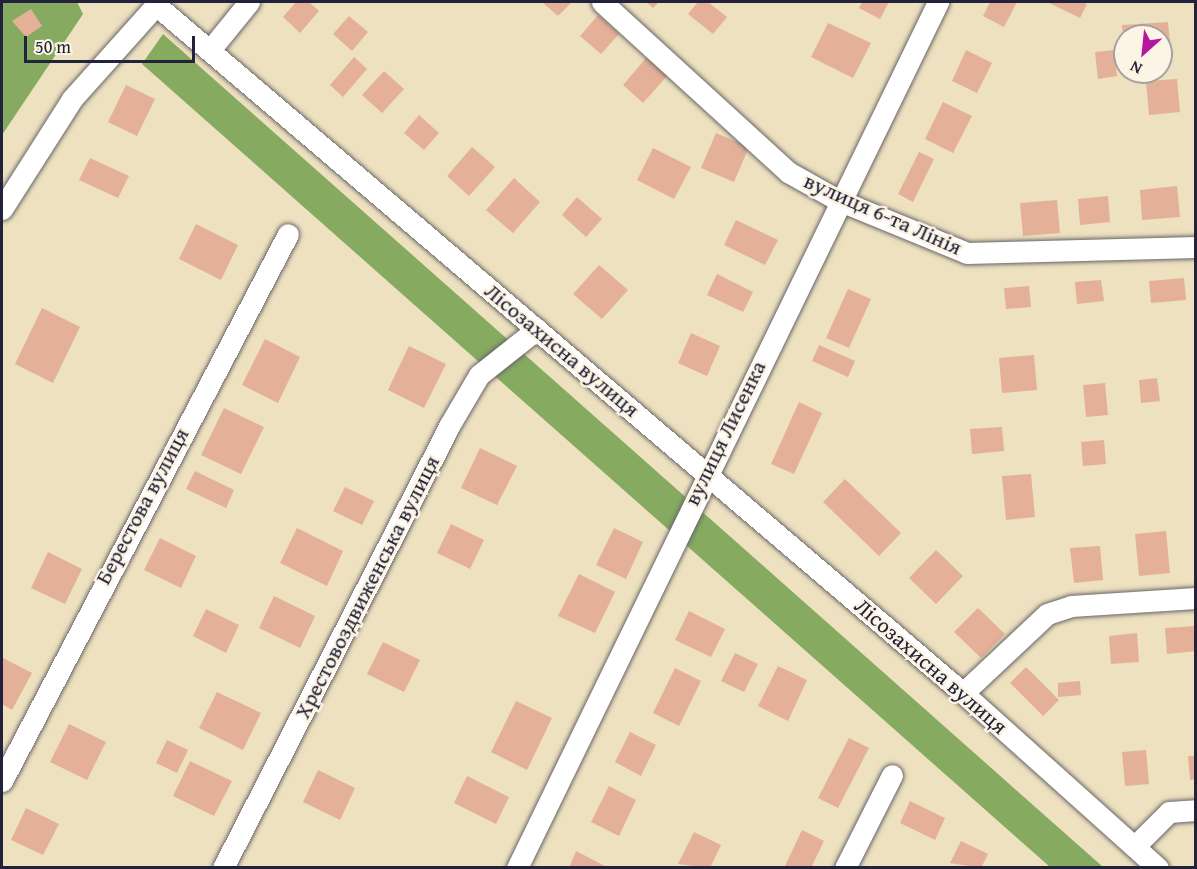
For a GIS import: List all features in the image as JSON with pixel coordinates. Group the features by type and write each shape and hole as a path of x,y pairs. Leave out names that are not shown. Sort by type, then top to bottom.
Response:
{"street":[{"path":"210,50 249,2"},
{"name":"вулиця 6-та Лінія","path":"602,2 788,172 838,200 967,253 1196,247"},
{"name":"вулиця Лисенка","path":"518,867 838,200 938,2"},
{"name":"Лісозахисна вулиця","path":"2,209 72,99 156,5 963,693 1158,867"},
{"name":"Берестова вулиця","path":"2,781 288,234"},
{"name":"Хрестовоздвиженська вулиця","path":"223,867 467,395 479,375 537,329"},
{"path":"963,693 1047,614 1071,606 1196,598"},
{"path":"845,867 892,775"},
{"path":"1135,846 1169,812 1196,810"}],"green space":[{"path":"2,2 77,2 83,14 2,135"},
{"path":"163,34 1103,867 1050,867 142,64"}],"building":[{"path":"296,2 309,2 319,11 300,33 283,17"},
{"path":"542,2 572,2 558,16"},
{"path":"646,2 659,2 653,8"},
{"path":"698,2 708,2 727,17 713,34 688,14"},
{"path":"862,2 889,2 880,19 859,8"},
{"path":"990,2 1017,2 1004,27 983,16"},
{"path":"1047,2 1081,2 1087,4 1080,18"},
{"path":"31,9 42,26 26,37 12,21"},
{"path":"598,15 619,34 601,54 580,36"},
{"path":"349,16 368,32 352,51 333,34"},
{"path":"1168,22 1168,24 1137,24"},
{"path":"828,23 871,43 853,78 811,57"},
{"path":"966,50 992,63 977,93 952,81"},
{"path":"1113,50 1113,77 1098,79 1095,52"},
{"path":"354,57 367,69 343,97 330,85"},
{"path":"646,58 667,76 643,103 623,85"},
{"path":"384,71 404,89 382,113 362,95"},
{"path":"1173,79 1177,79 1180,112 1149,115 1146,84 1173,84"},
{"path":"126,85 155,99 137,136 108,122"},
{"path":"943,102 972,116 953,153 925,139"},
{"path":"419,115 439,133 424,150 404,133"},
{"path":"716,133 749,147 734,182 701,168"},
{"path":"472,147 495,167 469,196 447,176"},
{"path":"653,148 691,167 674,199 637,180"},
{"path":"919,152 934,159 913,202 898,194"},
{"path":"90,158 129,176 118,198 79,180"},
{"path":"514,178 540,202 513,233 486,210"},
{"path":"1177,186 1180,217 1142,220 1140,190"},
{"path":"1108,196 1110,222 1080,225 1078,199"},
{"path":"577,197 602,219 586,237 562,215"},
{"path":"1057,200 1060,233 1023,236 1020,203"},
{"path":"736,220 778,240 765,265 724,245"},
{"path":"196,224 238,245 221,280 179,259"},
{"path":"599,265 628,290 602,319 573,294"},
{"path":"717,274 753,292 743,312 707,295"},
{"path":"1184,278 1186,300 1151,303 1149,281"},
{"path":"1101,280 1104,301 1077,304 1075,282"},
{"path":"1029,286 1031,307 1006,309 1004,288"},
{"path":"848,289 871,299 849,348 826,338"},
{"path":"42,308 80,327 53,383 15,364"},
{"path":"691,333 720,346 707,376 678,363"},
{"path":"265,339 300,357 278,403 242,385"},
{"path":"819,345 855,361 848,377 812,361"},
{"path":"409,346 446,364 424,408 388,390"},
{"path":"1034,355 1037,390 1002,393 999,358"},
{"path":"1157,378 1160,401 1141,403 1139,380"},
{"path":"1105,383 1108,415 1086,417 1083,385"},
{"path":"799,402 822,413 794,474 771,464"},
{"path":"224,408 264,427 241,474 201,455"},
{"path":"1002,427 1004,451 972,454 970,429"},
{"path":"1104,440 1106,464 1083,466 1081,442"},
{"path":"480,448 517,466 497,505 461,488"},
{"path":"195,471 234,490 226,508 186,489"},
{"path":"1031,474 1035,517 1006,520 1002,476"},
{"path":"845,479 901,533 879,556 823,502"},
{"path":"345,487 374,501 362,525 333,511"},
{"path":"451,524 484,540 470,569 437,553"},
{"path":"297,528 343,551 327,586 280,563"},
{"path":"614,528 643,542 626,579 596,565"},
{"path":"1166,531 1170,573 1139,576 1135,534"},
{"path":"160,538 196,556 181,588 144,570"},
{"path":"1100,546 1103,580 1074,583 1070,548"},
{"path":"936,550 963,576 936,604 909,578"},
{"path":"48,552 82,569 65,604 31,588"},
{"path":"579,574 615,592 595,633 558,616"},
{"path":"274,596 315,616 300,648 259,628"},
{"path":"978,608 1005,634 981,658 954,632"},
{"path":"206,609 239,625 226,653 193,636"},
{"path":"689,611 725,629 711,657 675,640"},
{"path":"1196,626 1196,651 1167,654 1165,628"},
{"path":"1137,633 1139,662 1111,664 1109,636"},
{"path":"383,642 420,660 404,692 367,674"},
{"path":"735,653 758,664 744,692 721,681"},
{"path":"3,658 32,673 12,710 2,704"},
{"path":"778,666 807,680 788,721 758,706"},
{"path":"1026,667 1059,700 1043,716 1010,683"},
{"path":"675,668 701,681 679,726 653,713"},
{"path":"1080,681 1081,695 1058,697 1058,683"},
{"path":"217,692 261,713 243,750 199,728"},
{"path":"516,701 552,718 527,770 491,752"},
{"path":"69,724 106,742 87,780 50,762"},
{"path":"630,732 656,745 641,776 615,762"},
{"path":"849,738 869,748 838,808 818,798"},
{"path":"167,740 188,750 177,773 156,763"},
{"path":"1146,750 1149,784 1125,786 1122,752"},
{"path":"1188,756 1196,756 1196,779 1190,780"},
{"path":"190,761 232,781 214,816 173,796"},
{"path":"318,770 355,788 340,820 303,802"},
{"path":"467,776 509,797 496,824 454,803"},
{"path":"609,786 636,800 619,836 591,822"},
{"path":"910,801 945,818 935,840 900,823"},
{"path":"26,808 59,824 43,855 11,840"},
{"path":"802,830 824,841 811,868 784,868"},
{"path":"694,832 721,845 710,868 678,864"},
{"path":"961,841 988,854 981,868 950,863"},
{"path":"576,851 605,866 604,868 569,868"}]}
